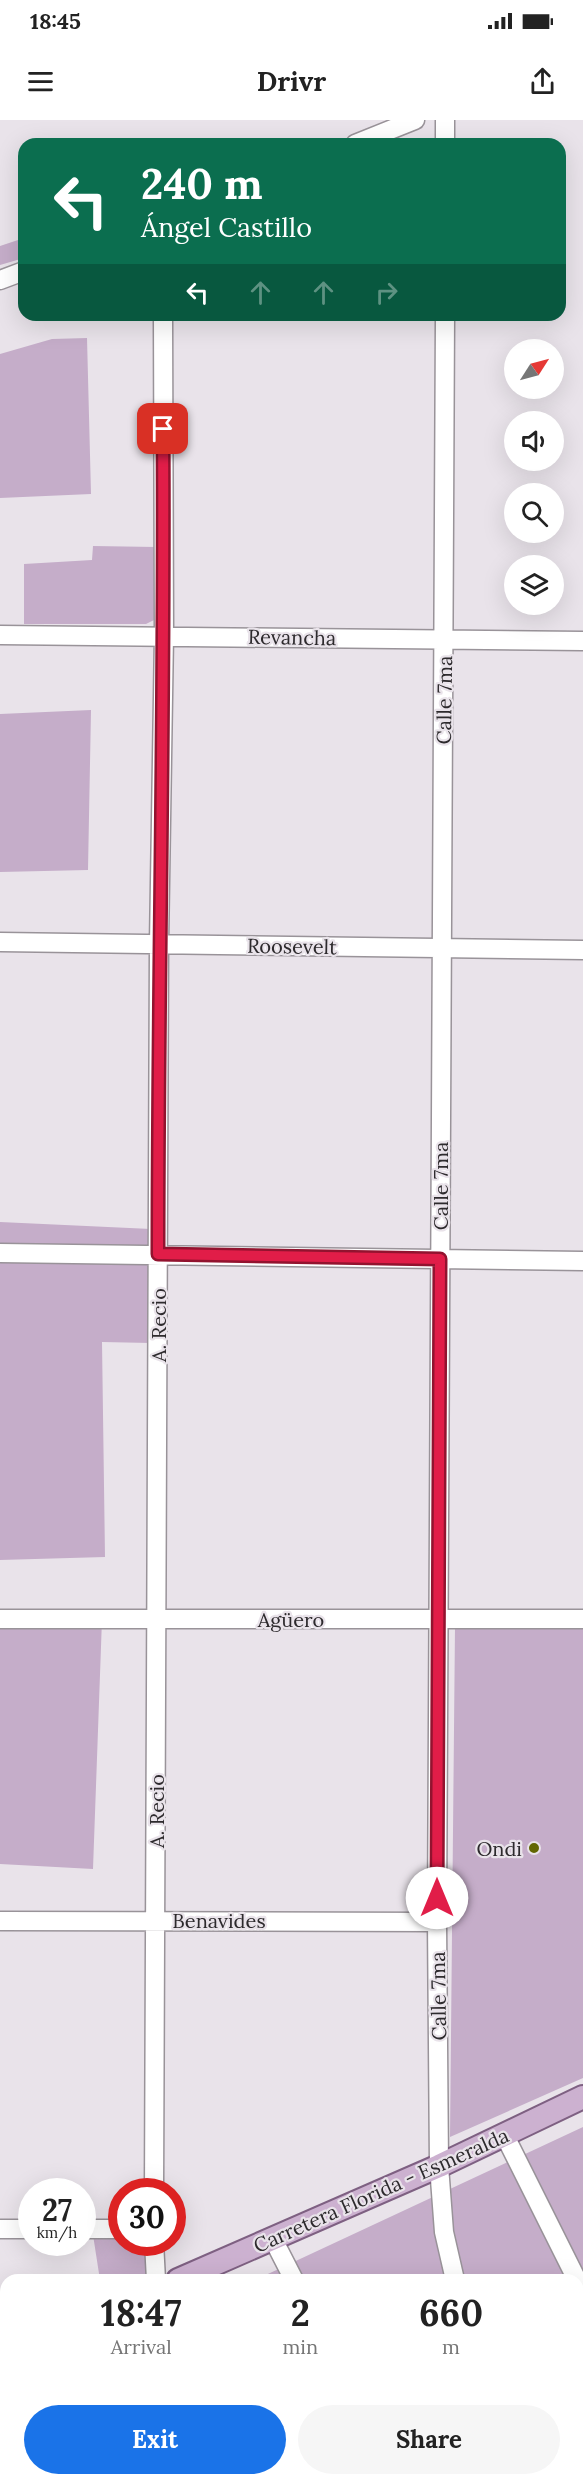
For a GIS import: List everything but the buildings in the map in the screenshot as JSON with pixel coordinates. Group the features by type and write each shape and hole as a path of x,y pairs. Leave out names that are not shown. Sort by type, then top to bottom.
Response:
{"main road":[{"name":"Carretera Florida - Esmeralda","path":"192,2274 439,2166 583,2097"}],"street":[{"path":"371,138 415,120"},
{"path":"445,120 445,138"},
{"path":"0,280 18,273"},
{"name":"A. Recio","path":"154,2178 159,944 164,635 163,321"},
{"name":"Calle 7ma","path":"445,321 437,1922 439,2166 444,2232 454,2274"},
{"name":"Revancha","path":"0,635 445,638 583,642"},
{"name":"Roosevelt","path":"0,942 583,950"},
{"path":"0,1253 583,1262"},
{"name":"Agüero","path":"0,1619 583,1619"},
{"name":"Benavides","path":"0,1921 437,1922"},
{"path":"504,2134 574,2274"},
{"path":"0,2229 18,2229"},
{"path":"273,2239 291,2274"},
{"path":"155,2256 156,2274"}],"shaded area":[{"path":"18,240 18,260 0,265 0,246"},
{"path":"87,338 91,494 0,498 0,354 52,339"},
{"path":"93,546 156,547 160,617 146,624 24,624 24,564 92,560"},
{"path":"91,710 88,870 0,872 0,714"},
{"path":"0,1222 151,1229 151,1245 101,1247 103,1264 149,1265 151,1343 102,1342 105,1557 0,1560"},
{"path":"0,1619 102,1619 93,1869 0,1864"},
{"path":"455,1627 583,1628 583,2078 450,2137"},
{"path":"583,2127 583,2274 268,2274"},
{"path":"96,2235 108,2235 108,2256 148,2256 149,2272 146,2274 99,2274"}],"place":[{"name":"Ondi","path":"534,1848"}],"route":[{"path":"163,429 164,635 159,944 158,1254 440,1259 437,1898"}]}
